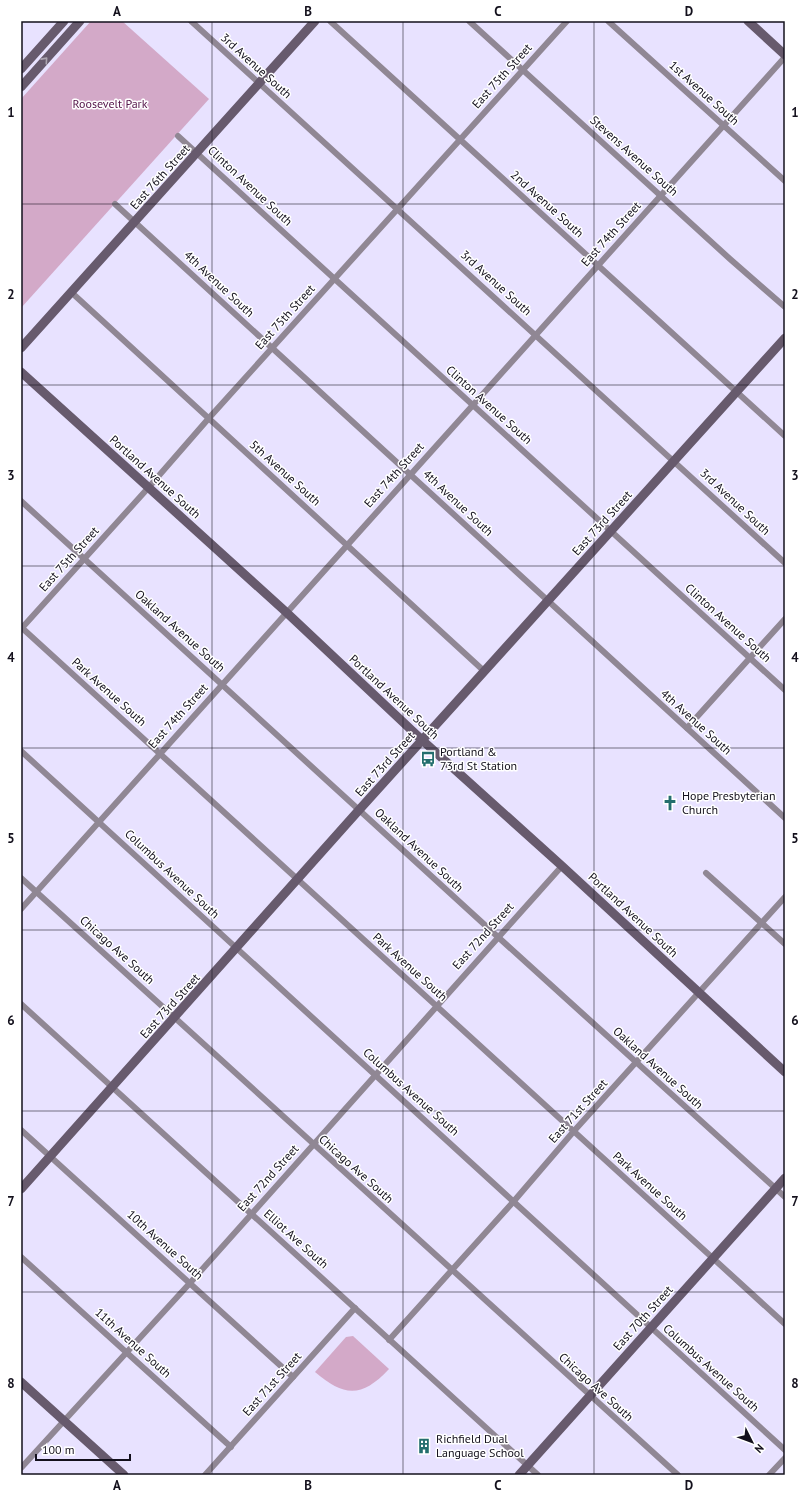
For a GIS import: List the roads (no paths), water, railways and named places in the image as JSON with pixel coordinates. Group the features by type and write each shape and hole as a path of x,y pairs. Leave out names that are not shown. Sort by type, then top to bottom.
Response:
{"street":[{"path":"21,69 64,21"},
{"path":"21,87 80,21"},
{"name":"3rd Avenue South","path":"191,21 536,334 785,563"},
{"name":"East 76th Street","path":"21,348 198,153 315,21"},
{"name":"2nd Avenue South","path":"330,21 785,436"},
{"name":"Stevens Avenue South","path":"469,21 730,259 785,307"},
{"name":"East 75th Street","path":"21,628 567,21"},
{"name":"1st Avenue South","path":"608,21 785,182"},
{"path":"748,21 785,56"},
{"name":"East 74th Street","path":"21,909 785,56"},
{"name":"Clinton Avenue South","path":"178,136 785,690"},
{"name":"4th Avenue South","path":"115,204 785,818"},
{"name":"5th Avenue South","path":"71,292 484,671"},
{"name":"East 73rd Street","path":"21,1189 237,949 359,810 785,338"},
{"name":"Portland Avenue South","path":"21,372 286,612 422,740 562,866 785,1072"},
{"name":"Oakland Avenue South","path":"21,500 498,937 785,1197"},
{"path":"687,728 785,618"},
{"name":"Park Avenue South","path":"21,628 160,753 785,1324"},
{"name":"Columbus Avenue South","path":"21,751 785,1450"},
{"name":"East 72nd Street","path":"21,1468 190,1283 562,866"},
{"path":"706,873 785,944"},
{"name":"Chicago Ave South","path":"21,878 678,1475"},
{"name":"East 71st Street","path":"389,1340 636,1062 785,898"},
{"name":"Elliot Ave South","path":"21,1004 538,1475"},
{"name":"10th Avenue South","path":"21,1130 293,1377"},
{"name":"East 70th Street","path":"519,1475 785,1178"},
{"name":"11th Avenue South","path":"21,1256 231,1447"},
{"name":"East 71st Street","path":"205,1475 355,1308"},
{"path":"21,1382 124,1475"},
{"path":"769,1475 785,1458"}],"place":[{"name":"Portland & 73rd St Station","path":"428,759"},
{"name":"Hope Presbyterian Church","path":"670,803"},
{"name":"Richfield Dual Language School","path":"424,1446"}],"park label":[{"name":"Roosevelt Park","path":"110,104"}]}
